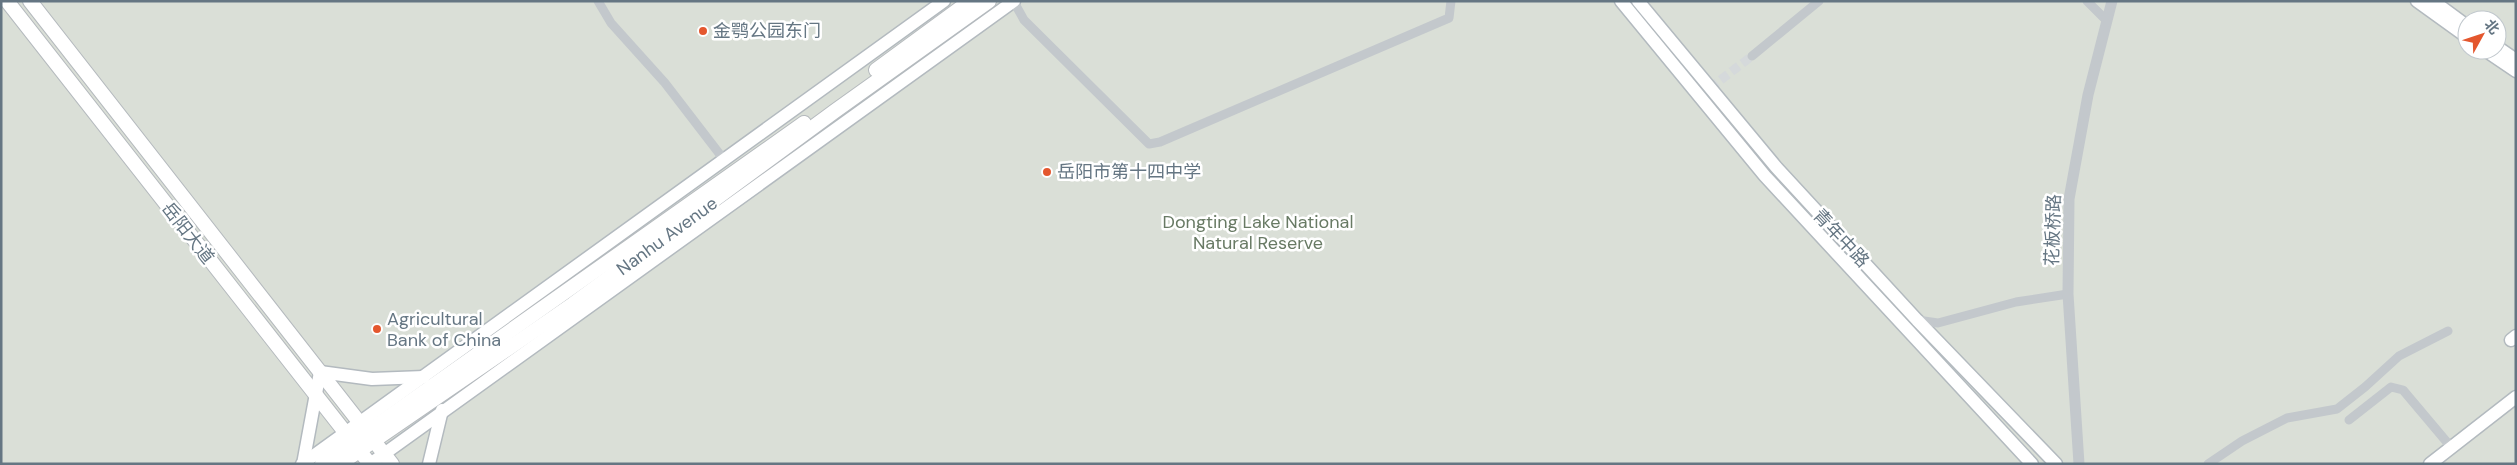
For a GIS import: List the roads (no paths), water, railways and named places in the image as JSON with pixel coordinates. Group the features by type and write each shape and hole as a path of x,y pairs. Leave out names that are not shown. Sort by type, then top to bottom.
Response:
{"main road":[{"name":"岳阳大道","path":"7,1 370,464"},
{"name":"岳阳大道","path":"30,1 388,459"},
{"path":"367,432 424,377 944,1"},
{"name":"Nanhu Avenue","path":"448,382 970,1"},
{"name":"Nanhu Avenue","path":"322,464 367,432 574,304 827,117 989,1"},
{"path":"370,464 388,459 442,412 1014,1"},
{"name":"青年中路","path":"1621,1 1765,176 2032,464"},
{"name":"青年中路","path":"1638,1 1776,167 1917,320 2056,464"},
{"path":"2417,1 2457,30"},
{"path":"2433,1 2457,19"},
{"path":"2500,60 2516,71"},
{"path":"303,464 320,372 372,379 424,377 448,382 429,464"},
{"path":"2430,464 2516,397"},
{"path":"303,464 352,442"},
{"name":"Nanhu Avenue","path":"340,464 352,442"}],"street":[{"path":"598,1 610,23 666,83 725,161"},
{"path":"1014,1 1024,20 1148,144 1160,142 1449,18 1451,1"},
{"path":"1752,56 1819,1"},
{"path":"2087,1 2107,21"},
{"name":"花板桥路","path":"2080,464 2068,294 2069,199 2088,95 2112,1"},
{"path":"1917,320 1938,323 2016,302 2068,294"},
{"path":"2208,464 2242,441 2287,418 2336,409 2365,387 2399,356 2448,331"},
{"path":"2349,420 2391,388 2403,390 2451,447"}],"tunnel":[{"path":"1710,88 1752,56"}],"place":[{"name":"金鹗公园东门","path":"703,31"},
{"name":"岳阳市第十四中学","path":"1047,172"},
{"name":"Agricultural Bank of China","path":"377,329"}],"park label":[{"name":"Dongting Lake National Natural Reserve","path":"1258,232"}]}
